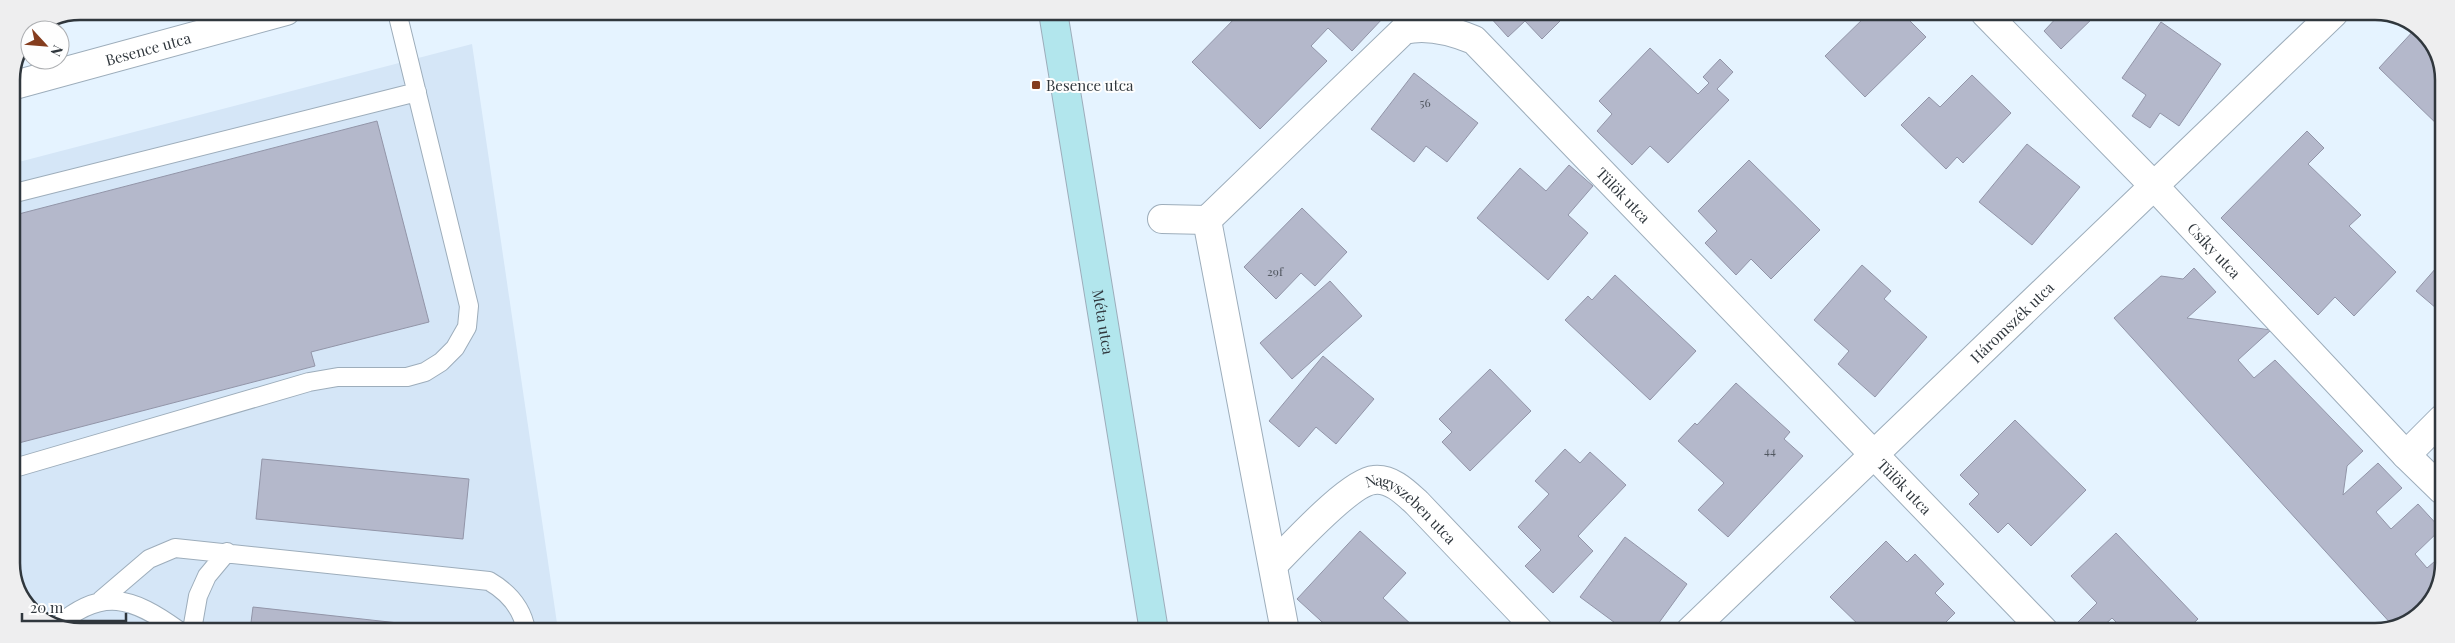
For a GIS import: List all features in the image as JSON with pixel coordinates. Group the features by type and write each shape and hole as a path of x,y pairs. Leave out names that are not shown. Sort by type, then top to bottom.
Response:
{"main road":[{"name":"Méta utca","path":"1054,20 1153,623"}],"street":[{"name":"Besence utca","path":"20,84 256,20"},
{"name":"Csíky utca","path":"1992,20 2154,187 2435,483"},
{"name":"Háromszék utca","path":"1698,623 2328,20"},
{"name":"Tülök utca","path":"1208,220 1404,30 1415,27 1452,30 1474,40 1873,456 2036,623"},
{"path":"1162,219 1208,220 1284,623"},
{"path":"2406,454 2435,426"},
{"name":"Nagyszeben utca","path":"1274,564 1347,494 1362,483 1375,480 1395,484 1417,503 1531,623"}],"lane":[{"path":"20,465 309,382 338,377 407,377 425,372 440,362 455,348 468,327 469,306 399,20"},
{"path":"20,192 417,92"},
{"path":"64,621 81,607 101,600 148,559 175,548 228,552 489,581 507,592 525,623"},
{"path":"193,623 198,596 207,576 228,552"},
{"path":"101,600 129,603 168,623"}],"shaded area":[{"path":"472,44 557,623 80,623 65,621 47,613 32,599 26,589 20,567 20,162"}],"building":[{"path":"1233,20 1381,20 1352,51 1328,28 1311,46 1327,61 1260,129 1192,62"},
{"path":"1493,20 1561,20 1542,39 1525,21 1508,37"},
{"path":"1862,20 1909,20 1926,37 1865,97 1825,56"},
{"path":"2054,20 2091,20 2061,49 2044,31"},
{"path":"2161,22 2221,64 2179,126 2160,113 2150,128 2132,116 2146,95 2122,78"},
{"path":"2412,33 2427,50 2434,69 2435,122 2379,68"},
{"path":"1650,48 1698,94 1709,83 1703,77 1720,59 1733,72 1717,89 1729,100 1668,163 1650,146 1632,165 1597,131 1612,114 1599,101"},
{"path":"1414,73 1478,123 1447,162 1426,146 1414,162 1371,129"},
{"path":"1972,75 2011,113 1963,163 1957,157 1946,169 1901,125 1929,97 1940,107"},
{"path":"377,121 429,322 311,352 315,366 20,443 20,214"},
{"path":"2307,131 2324,148 2308,164 2361,215 2349,226 2396,272 2354,316 2335,297 2318,315 2221,218"},
{"path":"2027,144 2080,187 2032,245 1979,202"},
{"path":"1749,160 1820,230 1771,279 1751,259 1736,275 1705,243 1717,231 1698,211"},
{"path":"1569,165 1593,186 1568,215 1588,233 1548,280 1477,218 1520,168 1546,191"},
{"path":"1302,208 1347,252 1315,286 1301,273 1276,299 1244,267"},
{"path":"1862,265 1891,291 1884,299 1927,337 1875,397 1838,364 1849,351 1814,320"},
{"path":"2194,268 2216,292 2187,318 2271,330 2238,360 2254,378 2275,360 2363,451 2347,466 2343,495 2378,463 2402,488 2376,512 2391,529 2418,504 2435,522 2435,535 2415,554 2427,568 2435,561 2433,578 2425,596 2411,611 2388,621 2114,318 2161,276 2183,279"},
{"path":"2435,269 2435,307 2416,291"},
{"path":"1615,275 1696,351 1650,400 1565,320 1588,296 1592,300"},
{"path":"1330,281 1362,316 1292,379 1260,343"},
{"path":"1323,356 1374,399 1336,444 1316,427 1299,447 1269,421"},
{"path":"1490,369 1531,411 1470,471 1442,442 1452,432 1439,419"},
{"path":"1736,383 1790,432 1784,439 1803,456 1728,537 1698,510 1724,483 1678,441 1695,423 1697,425"},
{"path":"2015,420 2086,490 2031,546 2008,523 1998,533 1969,504 1979,494 1960,475"},
{"path":"1565,449 1580,463 1590,452 1626,485 1578,536 1593,551 1553,593 1525,566 1541,550 1518,527 1549,494 1535,481"},
{"path":"262,459 469,479 463,539 256,519"},
{"path":"1360,531 1406,573 1383,598 1410,623 1323,623 1297,599"},
{"path":"2116,533 2198,619 2194,623 2117,623 2112,618 2107,623 2077,623 2097,603 2071,576"},
{"path":"1625,537 1687,584 1659,623 1615,623 1580,597"},
{"path":"1886,541 1907,562 1915,554 1944,584 1935,593 1955,613 1945,623 1857,623 1830,597"},
{"path":"253,607 398,623 251,623"}],"place":[{"name":"Besence utca","path":"1036,85"}]}
